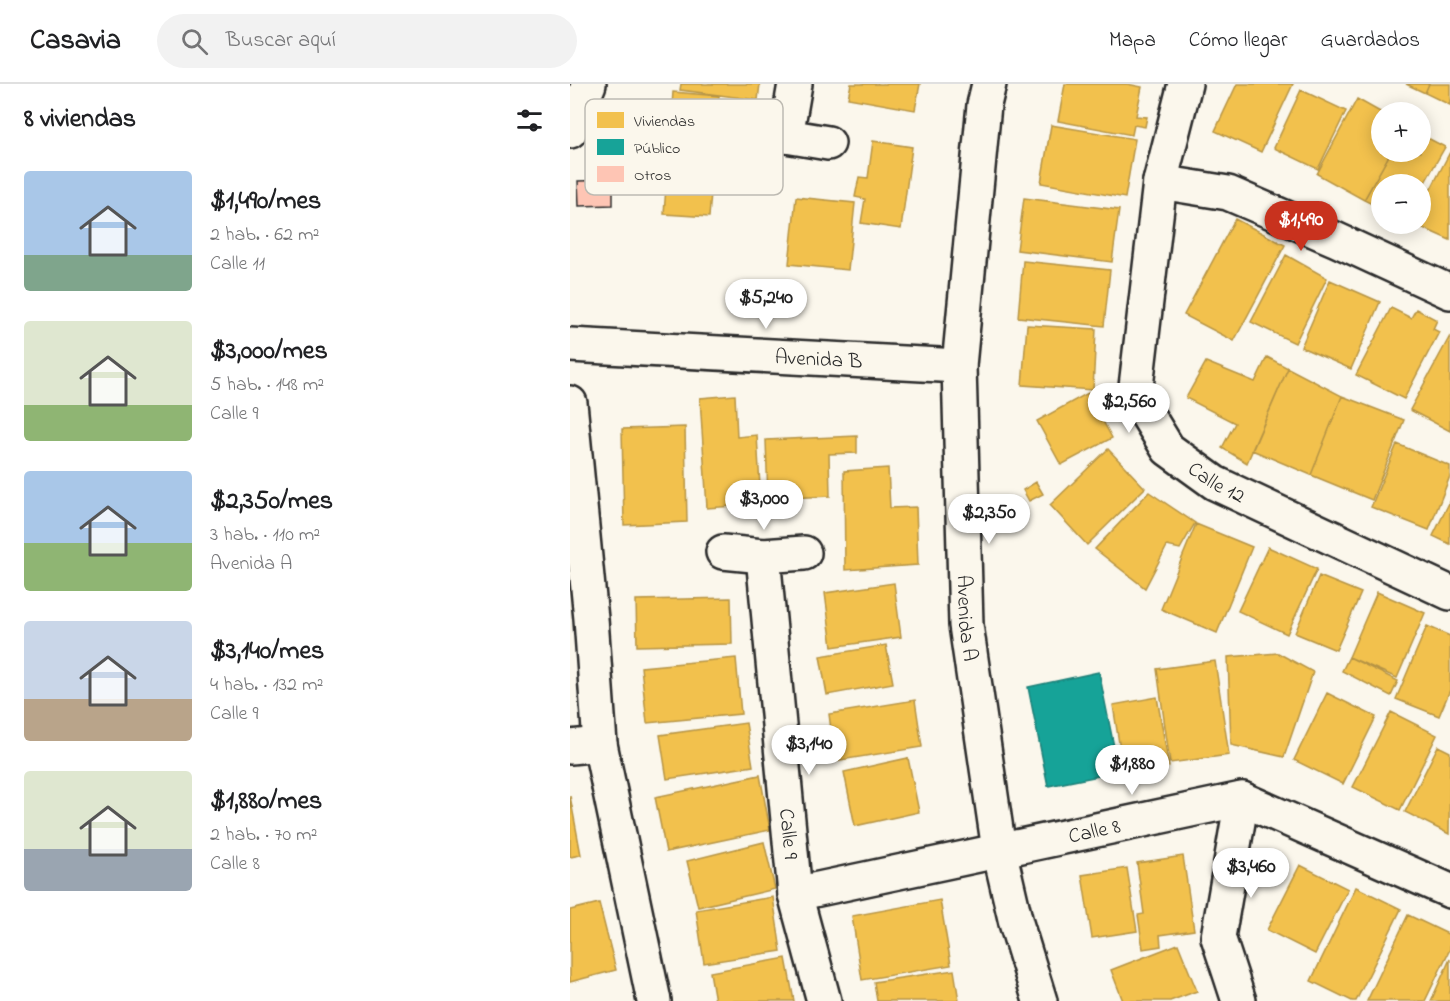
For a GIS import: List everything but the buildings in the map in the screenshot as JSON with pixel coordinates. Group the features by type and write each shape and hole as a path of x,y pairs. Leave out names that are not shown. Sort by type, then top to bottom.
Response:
{"street":[{"path":"570,131 589,84"},
{"path":"786,135 795,84"},
{"name":"Avenida A","path":"989,84 984,105 959,366 966,625 999,850 1016,923 1040,1001"},
{"name":"Calle 12","path":"1185,84 1160,183 1135,394 1168,449 1215,483 1450,592"},
{"path":"783,135 828,143"},
{"path":"1160,183 1228,193 1450,292"},
{"name":"Avenida B","path":"570,345 959,366"},
{"path":"570,403 585,746 654,1001"},
{"path":"723,552 763,556 804,553"},
{"name":"Calle 9","path":"763,556 795,894 824,1001"},
{"path":"1239,1001 1218,937 1242,799 1450,891"},
{"name":"Calle 8","path":"795,894 1242,799"}]}
